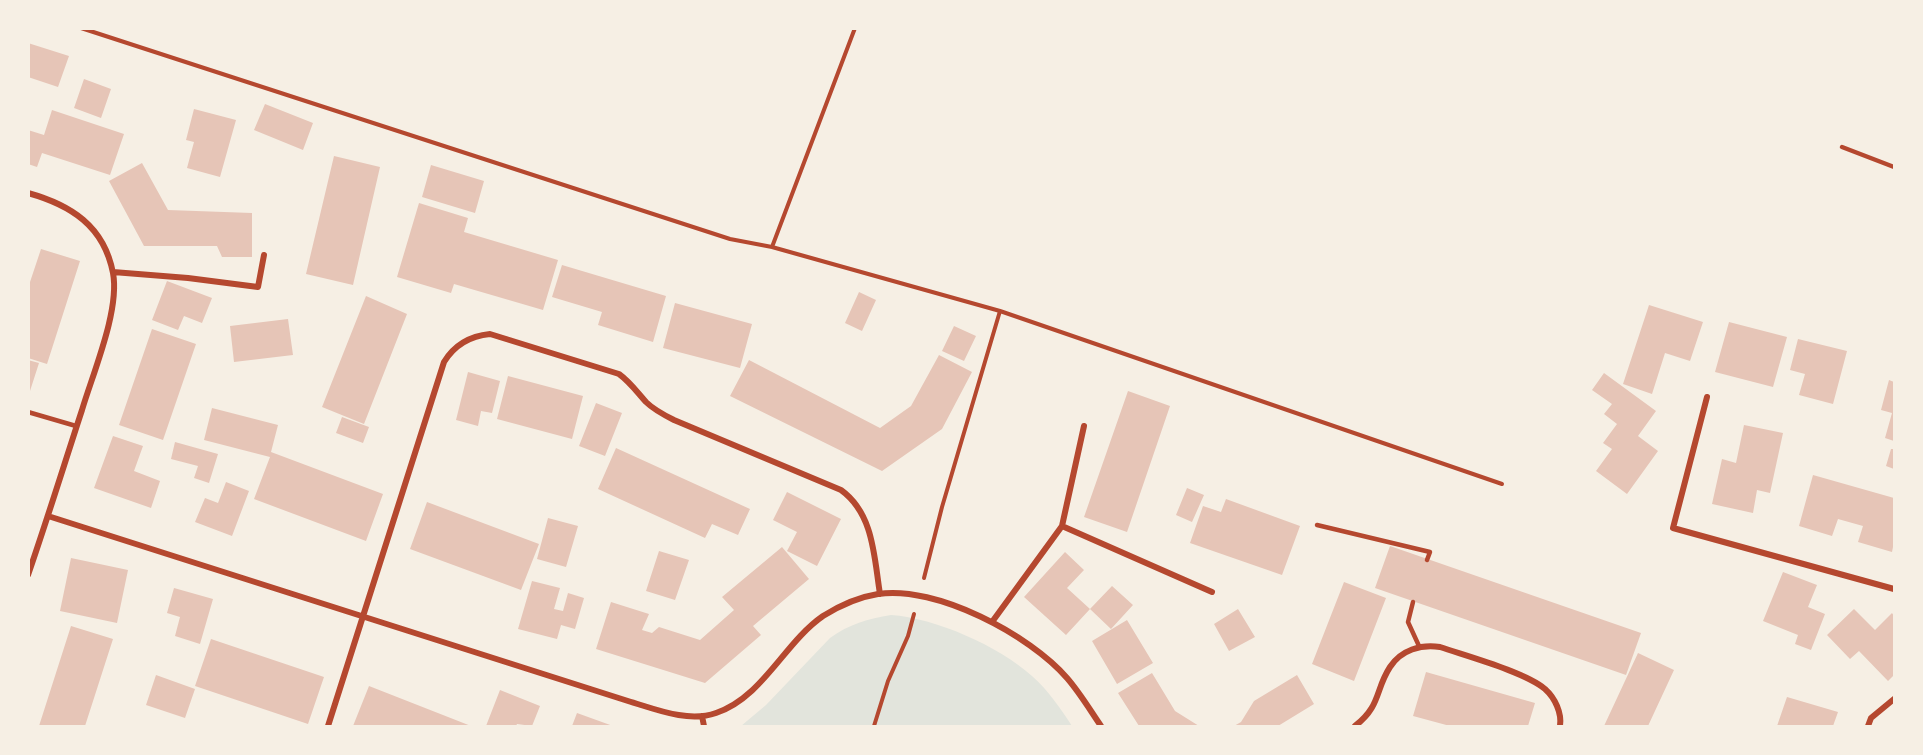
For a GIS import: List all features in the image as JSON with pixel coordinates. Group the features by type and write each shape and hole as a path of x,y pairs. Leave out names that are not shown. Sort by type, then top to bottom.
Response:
{"street":[{"path":"28,193 61,203 90,225 101,241 113,272 113,306 28,575"},
{"path":"113,272 258,287 264,255"},
{"path":"328,726 444,362 450,352 478,335 490,334 619,374 629,381 651,406 674,420 841,490 854,499 869,530 880,594"},
{"path":"1707,397 1673,528 1894,589"},
{"path":"992,622 1062,526 1084,426"},
{"path":"48,516 628,701 664,712 702,716 716,713 743,698 823,617 854,601 880,594 919,597 966,610 992,622 1042,654 1066,677 1101,726"},
{"path":"1062,526 1212,592"},
{"path":"1355,726 1373,708 1390,666 1407,652 1419,646 1440,647 1526,678 1542,687 1550,693 1560,712 1560,726"},
{"path":"1868,726 1871,718 1894,699"},
{"path":"702,716 704,726"}],"lane":[{"path":"1842,147 1894,167"},
{"path":"28,412 76,426"},
{"path":"1317,525 1430,552 1427,560"},
{"path":"1413,602 1408,622 1419,646"}],"path":[{"path":"81,28 730,239 772,247 1000,311 1502,484"},
{"path":"772,247 855,28"},
{"path":"874,726 888,681 908,636 942,507 1000,311"}],"shaded area":[{"path":"891,615 927,622 966,635 1002,654 1038,681 1072,726 741,726 766,705 830,638 859,623"}],"building":[{"path":"28,43 69,56 58,87 28,77"},
{"path":"84,79 111,89 101,118 74,108"},
{"path":"265,104 313,123 303,150 254,130"},
{"path":"194,109 236,120 220,177 187,168 194,142 186,140"},
{"path":"52,110 124,134 110,175 42,153 37,167 28,164 28,130 44,135"},
{"path":"334,156 380,167 353,285 306,274"},
{"path":"142,163 168,210 252,213 252,257 222,257 217,246 144,246 109,181"},
{"path":"431,165 484,181 475,213 422,197"},
{"path":"419,203 468,218 464,232 558,260 543,310 454,284 451,293 397,277"},
{"path":"41,249 80,261 47,364 28,358 28,288"},
{"path":"562,265 666,296 653,342 598,325 602,312 552,297"},
{"path":"167,281 212,298 202,323 184,316 178,330 152,320"},
{"path":"859,292 876,300 862,331 845,323"},
{"path":"366,296 407,314 364,424 322,407"},
{"path":"675,303 752,324 740,368 663,348"},
{"path":"1649,305 1703,322 1690,361 1665,353 1652,394 1623,384"},
{"path":"288,319 293,355 234,362 230,326"},
{"path":"1729,322 1787,337 1773,387 1715,372"},
{"path":"954,326 976,336 964,361 942,351"},
{"path":"152,329 196,344 163,440 119,425"},
{"path":"1798,339 1847,351 1833,404 1799,395 1805,374 1790,370"},
{"path":"939,355 972,372 942,429 882,471 730,396 749,360 880,428 911,406"},
{"path":"28,360 39,363 30,391 28,391"},
{"path":"468,372 500,381 492,413 481,411 478,426 456,420"},
{"path":"1604,373 1656,411 1638,436 1658,451 1627,494 1596,471 1612,449 1603,443 1617,424 1604,414 1612,404 1592,390"},
{"path":"508,376 583,396 572,439 497,419"},
{"path":"1889,380 1894,382 1894,441 1885,438 1892,413 1881,410"},
{"path":"1128,391 1170,406 1127,532 1084,517"},
{"path":"596,403 622,413 605,456 579,446"},
{"path":"212,408 278,425 271,452 383,494 366,541 254,499 270,457 204,440"},
{"path":"342,417 369,427 363,443 336,433"},
{"path":"1744,425 1783,433 1770,493 1757,490 1753,513 1712,504 1722,459 1736,463"},
{"path":"113,436 143,446 134,471 160,481 151,508 94,488"},
{"path":"175,442 218,454 209,483 194,478 198,466 171,459"},
{"path":"616,448 750,509 738,535 712,524 705,538 598,489"},
{"path":"1891,449 1894,449 1894,469 1886,466"},
{"path":"1813,475 1894,498 1892,552 1858,542 1863,526 1838,519 1832,536 1799,526"},
{"path":"226,482 249,491 232,536 195,522 205,498 218,503"},
{"path":"1187,488 1204,495 1192,522 1176,515"},
{"path":"787,492 841,519 817,566 787,551 797,532 773,520"},
{"path":"1226,499 1300,526 1282,575 1190,543 1203,506 1221,512"},
{"path":"427,502 539,544 521,590 410,549"},
{"path":"548,518 578,526 566,567 537,559"},
{"path":"1390,546 1641,633 1626,675 1375,588"},
{"path":"782,547 809,579 753,626 761,635 705,683 596,649 611,602 649,614 642,630 652,633 659,627 700,640 734,610 722,597"},
{"path":"659,551 689,560 675,600 646,591"},
{"path":"1065,552 1084,570 1067,588 1090,609 1066,635 1024,597"},
{"path":"71,558 128,570 117,623 60,611"},
{"path":"1783,572 1817,585 1808,607 1825,614 1811,650 1795,644 1798,635 1763,621"},
{"path":"532,581 560,588 554,609 563,611 568,593 584,598 575,629 561,625 557,639 518,629"},
{"path":"1344,582 1386,598 1354,681 1312,664"},
{"path":"1112,586 1133,605 1111,629 1090,609"},
{"path":"174,588 213,599 200,644 175,636 180,617 167,613"},
{"path":"1238,609 1255,637 1229,651 1214,624"},
{"path":"1854,609 1875,630 1892,613 1894,616 1894,675 1888,681 1859,651 1850,659 1827,635"},
{"path":"1127,620 1153,663 1117,684 1092,641"},
{"path":"71,626 113,639 85,726 39,726"},
{"path":"211,639 324,677 308,724 195,686"},
{"path":"1638,653 1674,670 1648,726 1604,726"},
{"path":"1426,672 1535,703 1528,726 1450,726 1413,716"},
{"path":"1152,673 1175,711 1199,726 1139,726 1118,693"},
{"path":"156,675 195,689 185,718 146,705"},
{"path":"1297,675 1314,704 1278,726 1234,726 1241,722 1254,701"},
{"path":"369,686 471,726 353,726"},
{"path":"500,690 540,706 532,726 517,724 516,726 486,726"},
{"path":"1787,697 1838,712 1833,726 1777,726"},
{"path":"577,713 613,726 572,726"}]}
